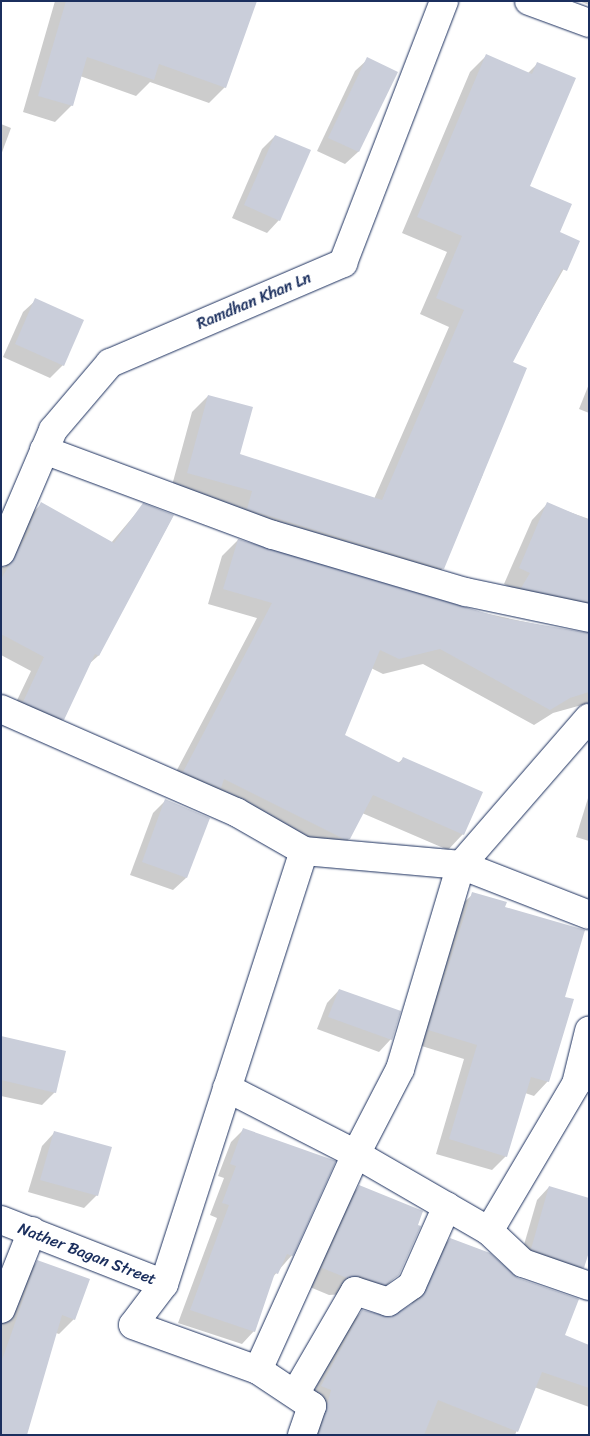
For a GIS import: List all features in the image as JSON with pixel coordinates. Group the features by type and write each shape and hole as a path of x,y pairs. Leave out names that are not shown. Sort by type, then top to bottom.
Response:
{"street":[{"name":"Ramdhan Khan Ln","path":"1,552 53,430 110,363 343,263 444,1"},
{"path":"529,1 589,23"},
{"path":"44,450 272,535 466,592 589,618"},
{"path":"1,709 236,812 304,851 461,865 589,915"},
{"path":"258,1370 356,1154 400,1069 461,865 589,718"},
{"path":"164,1284 304,851"},
{"path":"489,1231 576,1084 589,1031"},
{"path":"227,1088 356,1154 447,1206 489,1231 523,1263 589,1286"},
{"path":"302,1435 303,1400 355,1291 388,1302 412,1285 447,1206"},
{"name":"Nather Bagan Street","path":"1,1220 164,1284 133,1325 258,1370 303,1400"},
{"path":"1,1309 32,1231"}],"building":[{"path":"66,1 257,1 226,88 159,64 154,80 87,57 73,106 38,96"},
{"path":"486,54 532,74 537,62 576,78 530,186 572,204 560,232 580,241 567,271 562,269 513,362 527,368 444,569 247,509 252,491 187,473 208,395 253,407 240,454 382,500 464,310 436,298 462,236 417,217"},
{"path":"367,57 398,72 359,152 328,138"},
{"path":"275,135 311,150 280,221 244,205"},
{"path":"35,298 84,320 64,366 15,344"},
{"path":"41,502 114,543 143,503 174,515 99,656 95,654 64,720 23,702 44,657 1,634 1,579 31,529 29,527"},
{"path":"547,502 589,520 589,602 521,588 530,573 519,568"},
{"path":"238,539 502,618 589,633 589,692 570,698 550,710 440,649 399,659 380,650 345,735 400,763 403,757 483,792 464,835 373,795 350,839 344,839 224,779 221,788 183,772 272,603 223,589"},
{"path":"165,799 210,818 187,878 142,862"},
{"path":"472,892 507,902 505,907 585,930 565,997 574,999 549,1082 531,1077 507,1157 449,1139 477,1045 428,1030"},
{"path":"339,989 401,1011 392,1040 328,1017"},
{"path":"1,1036 66,1051 56,1093 1,1080"},
{"path":"243,1128 336,1161 293,1256 287,1254 278,1274 275,1273 255,1332 190,1310 229,1205 222,1203 236,1166 230,1164"},
{"path":"54,1131 112,1147 98,1196 40,1180"},
{"path":"359,1185 423,1211 418,1225 421,1226 399,1275 385,1285 360,1276 347,1278 322,1268"},
{"path":"549,1186 589,1198 589,1252 584,1268 531,1249"},
{"path":"450,1238 490,1253 518,1278 579,1299 565,1335 589,1345 589,1388 542,1372 518,1432 438,1400 424,1435 319,1435 331,1390 321,1386 362,1310 391,1317 421,1298"},
{"path":"37,1260 90,1279 75,1320 62,1315 27,1435 1,1435 1,1363"}]}
